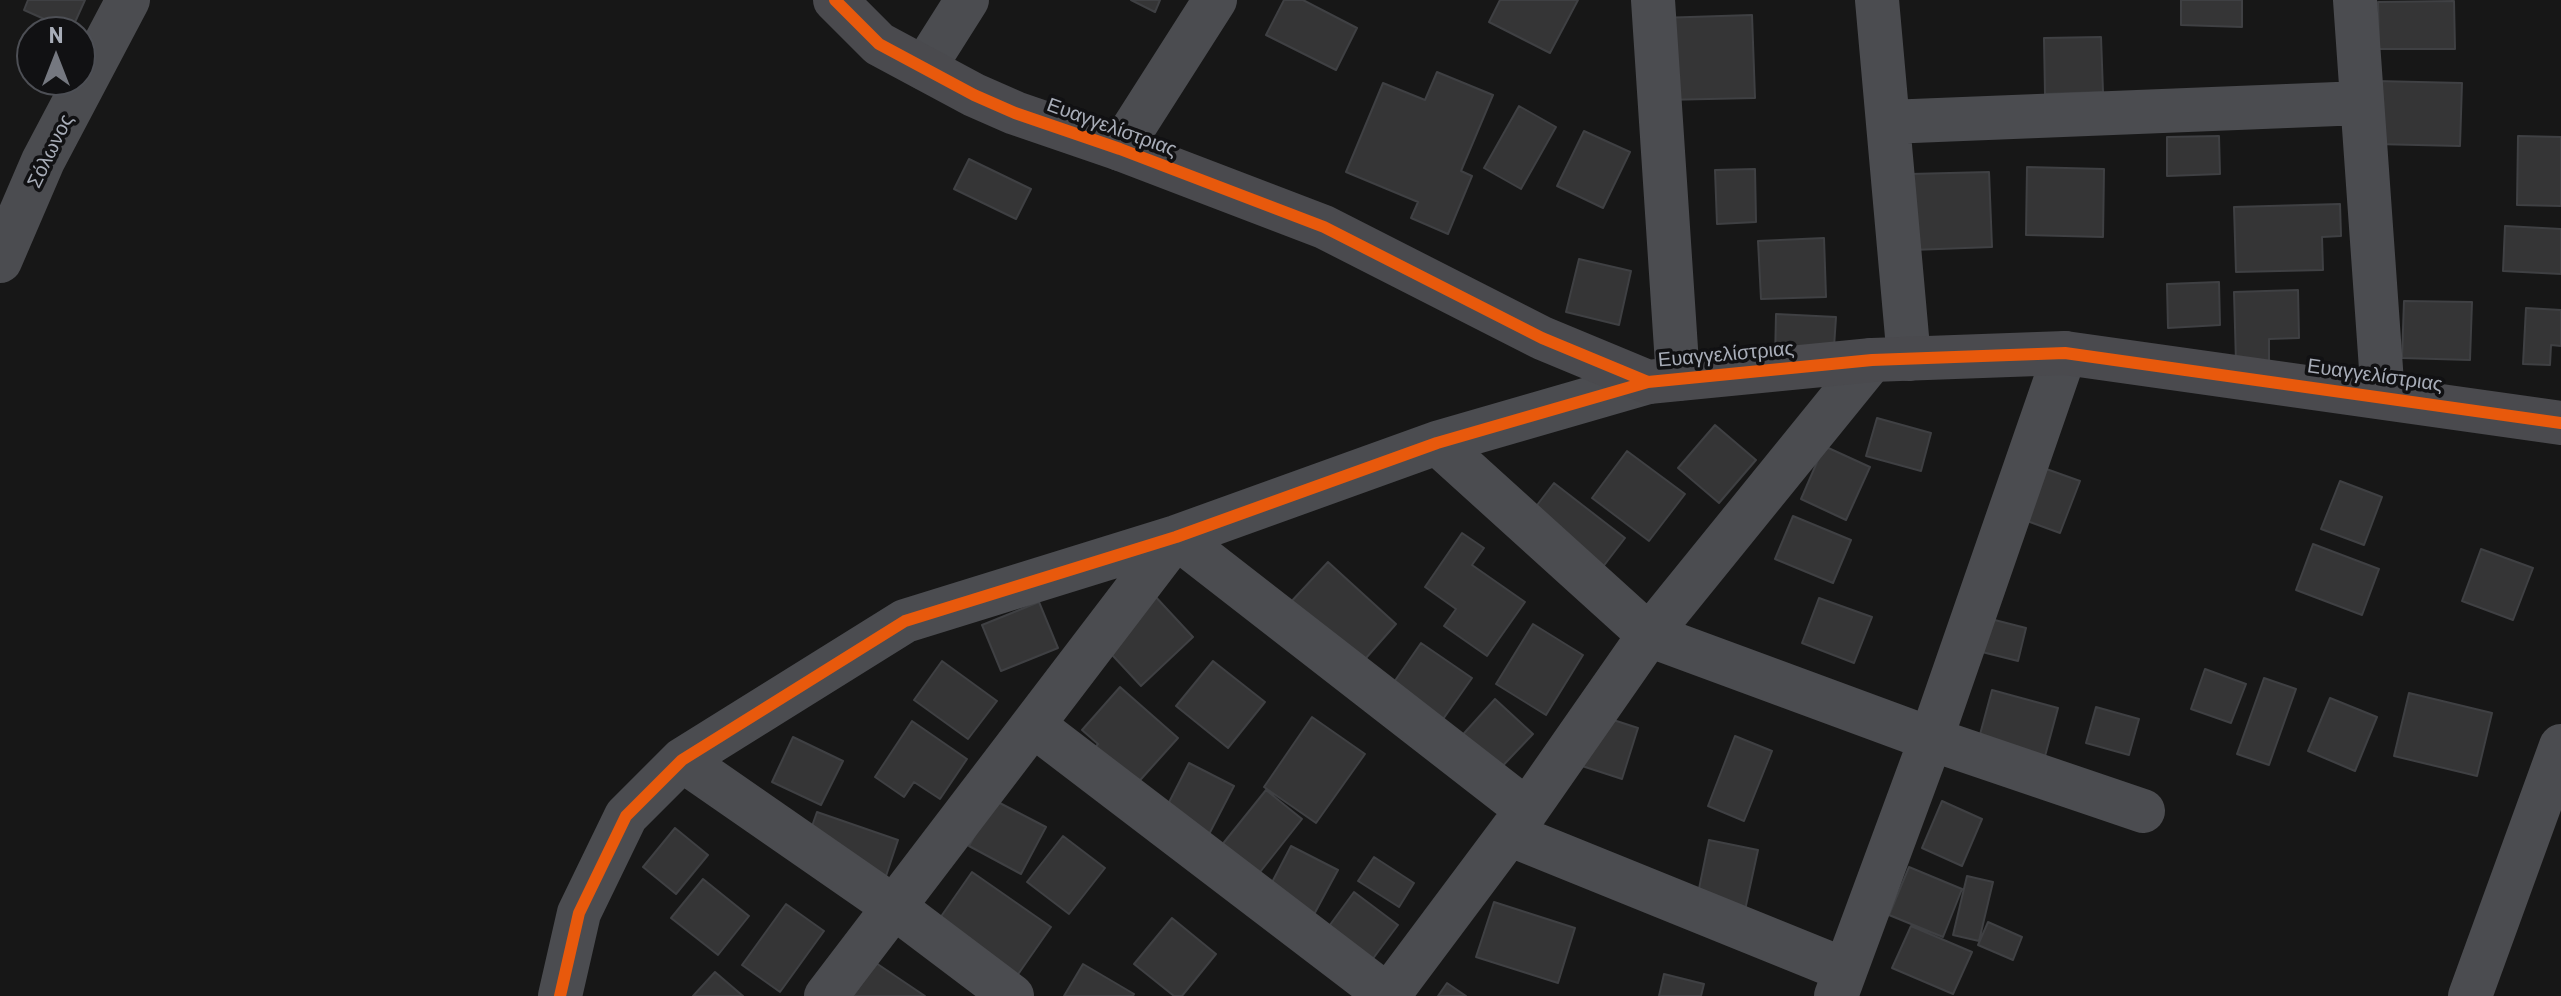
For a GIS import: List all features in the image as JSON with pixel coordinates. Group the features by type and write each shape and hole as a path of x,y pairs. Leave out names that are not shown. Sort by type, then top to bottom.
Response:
{"street":[{"name":"Σόλωνος","path":"0,261 43,161 128,0"},
{"name":"Ευαγγελίστριας","path":"835,0 879,44 1015,113 1120,149 1324,227 1542,338 1663,380 1890,360 2065,353 2561,423"},
{"path":"924,68 967,0"},
{"path":"1120,149 1215,0"},
{"path":"560,996 579,913 626,816 682,760 905,621 1176,537 1437,443 1663,380 1653,0"},
{"path":"1033,725 1388,996 1518,822 1649,635 1890,360 1888,122 1877,0"},
{"path":"2355,0 2383,397"},
{"path":"1888,122 2362,103"},
{"path":"1176,537 1518,822 1840,983 1931,739 2065,353"},
{"path":"1437,443 1649,635 1931,739 2143,811"},
{"path":"826,996 1176,537"},
{"path":"2470,996 2561,746"},
{"path":"682,760 894,907 1012,996"}],"building":[{"path":"28,0 85,0 78,16 37,16 24,10"},
{"path":"1131,0 1160,0 1155,12"},
{"path":"1284,0 1303,0 1357,28 1336,70 1266,35"},
{"path":"1500,0 1578,0 1550,53 1489,22"},
{"path":"2181,0 2242,0 2242,27 2181,25"},
{"path":"2454,1 2455,49 2379,49 2378,2"},
{"path":"1752,15 1755,98 1662,100 1659,18"},
{"path":"2101,37 2103,92 2045,94 2044,38"},
{"path":"1437,72 1493,95 1461,171 1472,176 1448,234 1411,218 1418,202 1346,172 1383,83 1425,100"},
{"path":"2376,81 2462,83 2460,146 2375,144"},
{"path":"1519,106 1556,127 1521,189 1484,168"},
{"path":"1584,131 1630,152 1603,208 1557,186"},
{"path":"2219,136 2220,174 2167,176 2167,137"},
{"path":"2518,136 2561,137 2561,206 2517,205"},
{"path":"969,159 1031,189 1016,219 954,189"},
{"path":"2027,167 2104,169 2103,237 2026,235"},
{"path":"1755,169 1756,222 1717,224 1715,170"},
{"path":"1989,172 1992,247 1912,250 1910,174"},
{"path":"2340,204 2341,236 2322,237 2323,270 2236,272 2234,207"},
{"path":"2505,226 2561,229 2561,274 2503,271"},
{"path":"1824,238 1826,297 1761,299 1758,241"},
{"path":"1579,259 1631,271 1619,325 1566,312"},
{"path":"2219,282 2220,325 2168,328 2167,284"},
{"path":"2298,290 2299,338 2269,339 2269,362 2236,362 2234,292"},
{"path":"2404,301 2472,302 2470,360 2402,358"},
{"path":"2526,308 2561,310 2561,346 2551,345 2550,365 2523,364"},
{"path":"1776,314 1836,317 1833,362 1775,360"},
{"path":"1877,418 1931,433 1921,471 1866,456"},
{"path":"1715,425 1756,460 1719,503 1678,468"},
{"path":"1824,446 1870,467 1846,520 1801,499"},
{"path":"1627,451 1685,494 1649,541 1592,498"},
{"path":"2038,466 2080,481 2060,533 2019,518"},
{"path":"2340,481 2382,497 2364,545 2321,529"},
{"path":"1554,483 1625,538 1586,589 1514,535"},
{"path":"1793,516 1851,540 1833,583 1775,559"},
{"path":"1462,533 1484,548 1472,565 1525,602 1487,656 1444,626 1456,609 1425,587"},
{"path":"2313,544 2379,569 2362,615 2296,590"},
{"path":"2481,549 2533,568 2513,620 2462,601"},
{"path":"1328,562 1396,624 1359,666 1289,604"},
{"path":"1153,594 1193,637 1141,686 1101,643"},
{"path":"1819,598 1872,617 1854,663 1802,643"},
{"path":"1039,602 1058,648 1001,671 982,625"},
{"path":"1983,617 2026,628 2018,661 1974,650"},
{"path":"1533,624 1583,655 1546,715 1496,684"},
{"path":"1421,643 1472,678 1434,732 1383,698"},
{"path":"942,661 997,701 968,739 914,700"},
{"path":"1213,661 1265,702 1228,748 1176,706"},
{"path":"2205,669 2246,684 2231,723 2191,709"},
{"path":"2264,678 2296,689 2269,765 2237,754"},
{"path":"1120,687 1178,738 1125,797 1084,759 1098,744 1082,730"},
{"path":"1992,690 2058,708 2041,771 1975,753"},
{"path":"2409,693 2492,713 2477,776 2394,756"},
{"path":"2330,698 2377,717 2355,771 2308,751"},
{"path":"1495,699 1533,734 1494,775 1457,741"},
{"path":"2096,707 2139,719 2129,755 2086,743"},
{"path":"1595,714 1638,728 1622,779 1579,765"},
{"path":"1312,717 1365,754 1316,823 1264,787"},
{"path":"912,721 967,759 940,799 914,782 904,797 875,777"},
{"path":"1735,736 1772,751 1744,821 1708,806"},
{"path":"793,737 843,761 821,805 772,782"},
{"path":"1189,763 1234,786 1204,844 1159,822"},
{"path":"1266,790 1302,819 1253,881 1217,851"},
{"path":"994,800 1046,827 1021,874 969,846"},
{"path":"1942,801 1982,819 1962,866 1922,848"},
{"path":"817,812 898,840 883,885 801,857"},
{"path":"675,828 708,855 676,894 643,867"},
{"path":"1063,836 1105,868 1069,914 1027,882"},
{"path":"1709,840 1758,850 1742,924 1694,913"},
{"path":"1291,846 1338,870 1304,933 1258,909"},
{"path":"1374,857 1414,883 1399,907 1358,881"},
{"path":"1909,867 1962,889 1943,937 1889,915"},
{"path":"972,872 1051,927 1012,983 933,928"},
{"path":"1967,876 1993,882 1979,941 1953,935"},
{"path":"703,879 749,916 718,955 671,918"},
{"path":"1354,892 1398,925 1360,976 1316,944"},
{"path":"1494,902 1575,928 1558,983 1476,957"},
{"path":"786,904 824,931 780,992 742,965"},
{"path":"1172,918 1216,954 1182,996 1174,996 1134,964"},
{"path":"1988,922 2022,937 2013,960 1978,945"},
{"path":"1911,926 1972,952 1953,994 1892,968"},
{"path":"876,963 925,996 853,996"},
{"path":"1083,964 1134,994 1133,996 1064,996"},
{"path":"715,972 743,996 693,996"},
{"path":"1664,974 1704,984 1701,996 1659,996"},
{"path":"1447,983 1466,996 1438,996"}],"cycle path":[{"path":"835,0 879,44 974,95 1324,227 1542,338 1648,382 1872,360 2065,353 2561,423"},
{"path":"560,996 579,913 626,816 682,760 905,621 1176,537 1437,443 1648,382"}]}
